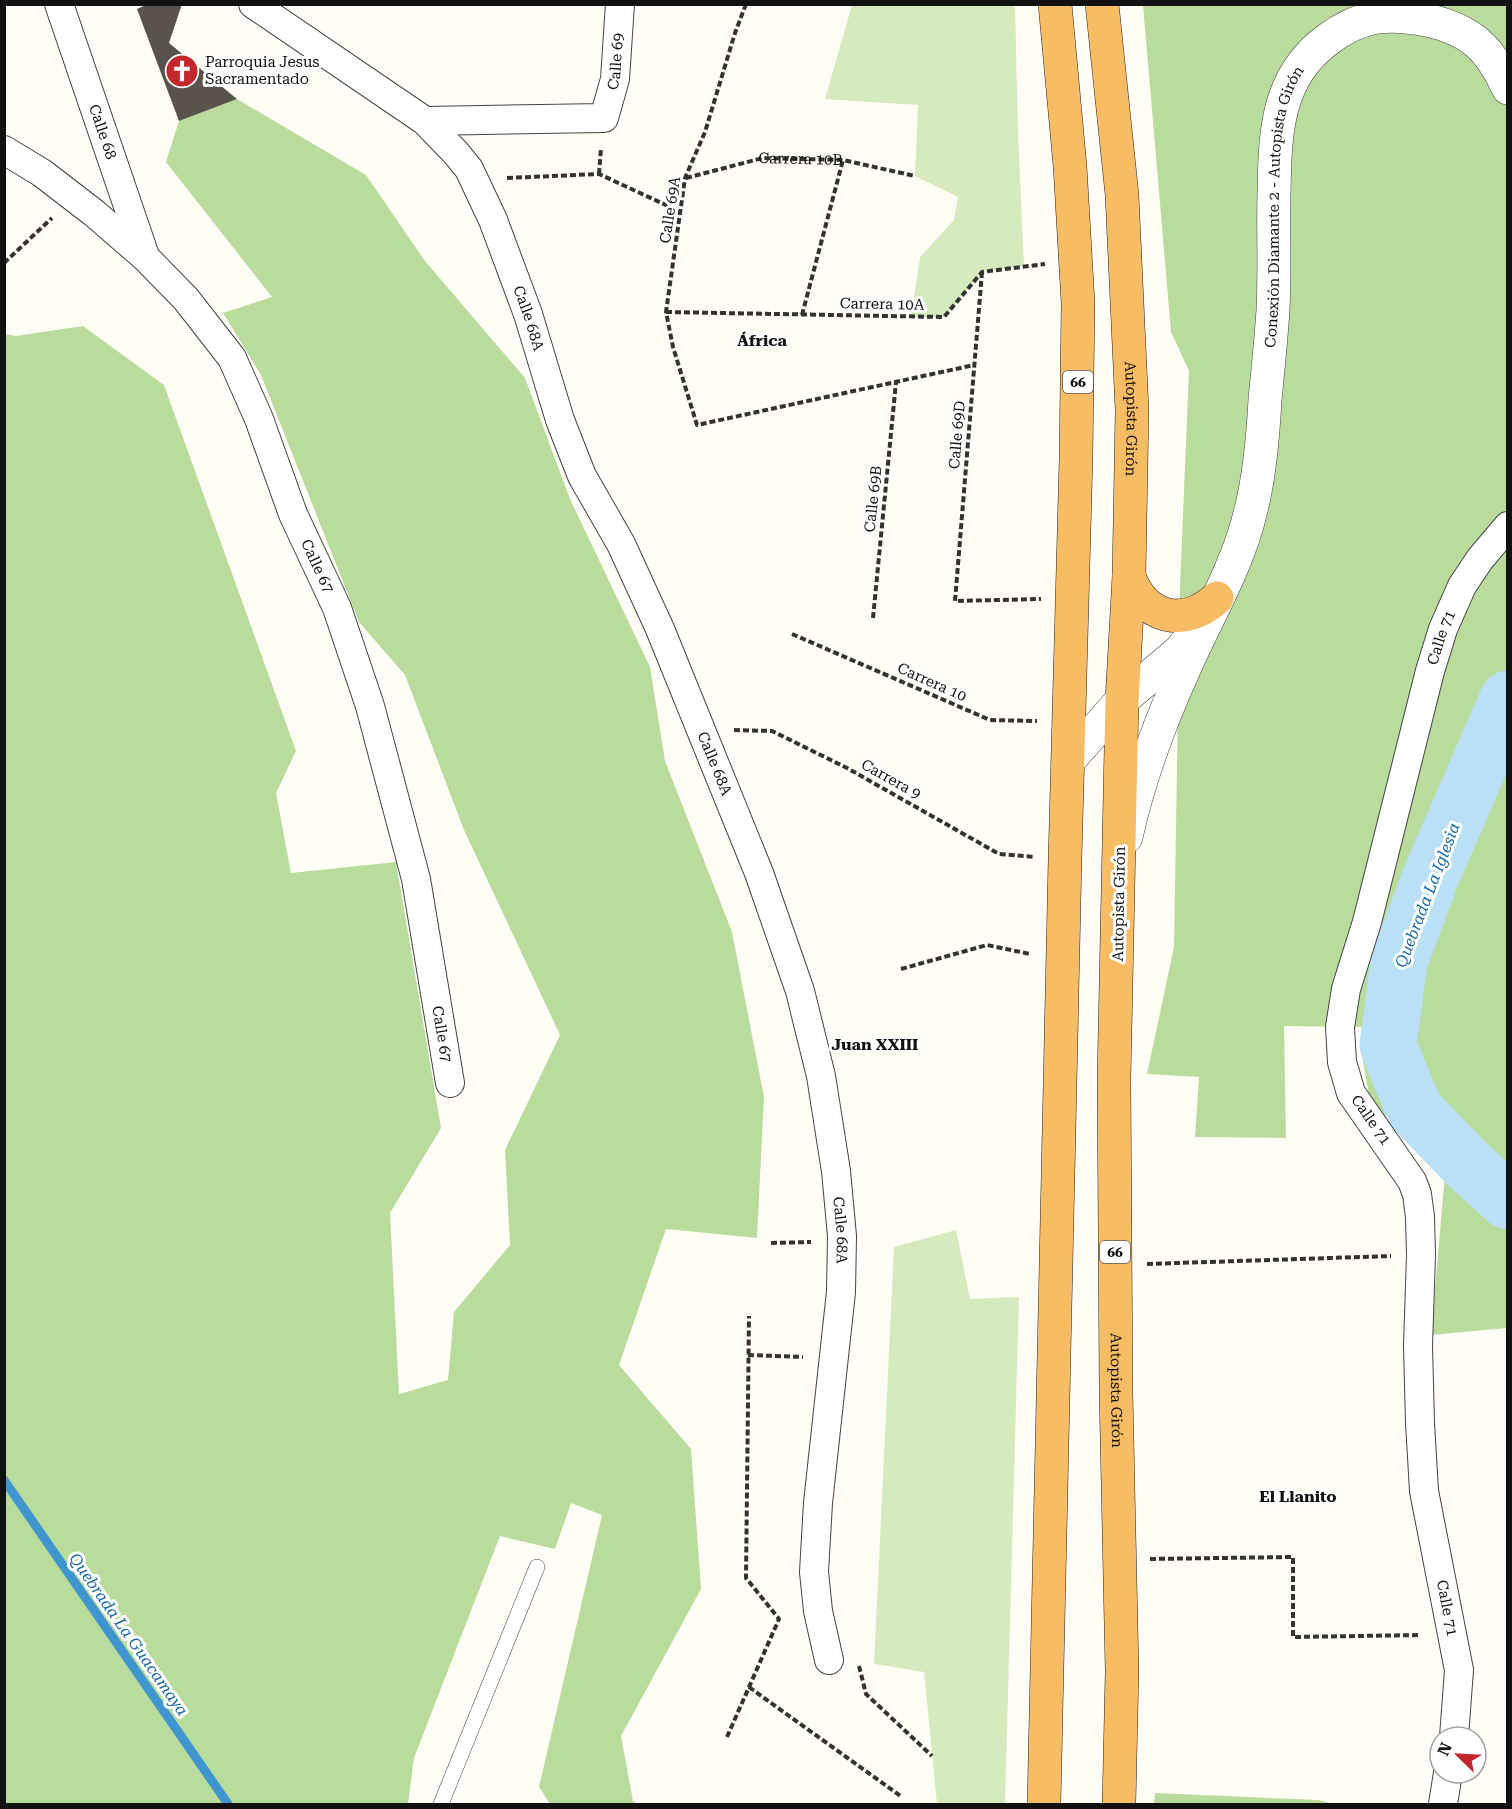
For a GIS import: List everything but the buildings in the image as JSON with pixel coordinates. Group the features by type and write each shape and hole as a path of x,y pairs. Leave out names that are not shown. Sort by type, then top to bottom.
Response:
{"highway":[{"name":"66","path":"1044,1804 1069,760 1068,719 1078,379 1070,166 1054,4"},
{"name":"Autopista Girón","path":"1102,4 1122,195 1132,410 1129,576 1122,700 1113,1164 1122,1671 1119,1804"},
{"path":"1129,576 1133,589 1141,600 1152,609 1165,614 1193,615 1206,608 1217,598"}],"street":[{"name":"Calle 68","path":"59,4 146,258"},
{"name":"Calle 68A","path":"254,4 425,121 469,169 493,220 528,314 560,420 582,476 621,544 702,728 759,873 800,991 821,1076 836,1171 842,1242 841,1292 818,1503 814,1572 818,1611 829,1660"},
{"name":"Calle 69","path":"425,121 604,118 615,78 620,4"},
{"name":"Conexión Diamante 2 - Autopista Girón","path":"1120,863 1141,778 1155,737 1236,557 1251,512 1261,460 1273,309 1275,142 1282,104 1295,75 1311,52 1344,27 1370,17 1404,16 1439,23 1467,34 1488,52 1508,88"},
{"name":"Calle 67","path":"4,150 42,173 146,258 186,299 232,358 259,419 293,514 337,608 370,706 416,879 450,1083"},
{"name":"Calle 71","path":"1455,1725 1459,1670 1424,1491 1418,1346 1422,1255 1417,1194 1412,1181 1351,1093 1342,1062 1340,1027 1346,990 1367,922 1430,671 1443,629 1468,577 1508,526"},
{"name":"Conexión Diamante 2 - Autopista Girón","path":"1069,760 1122,700 1180,651 1200,626 1217,598"},
{"path":"1443,1804 1446,1785"}],"lane":[{"path":"441,1804 537,1567"}],"path":[{"name":"Calle 69A","path":"746,4 705,132 686,178 666,312 673,347 697,425 896,382"},
{"name":"Carrera 10B","path":"686,178 763,158 843,160 915,176"},
{"path":"802,315 843,160"},
{"path":"473,180 599,174 681,212"},
{"path":"4,263 13,257 73,197"},
{"path":"982,272 1075,260"},
{"name":"Carrera 10A","path":"666,312 944,317 982,272"},
{"name":"Calle 69D","path":"982,272 955,601 1071,598"},
{"path":"896,382 974,365"},
{"name":"Calle 69B","path":"873,618 896,382"},
{"name":"Carrera 10","path":"792,633 990,720 1068,719"},
{"name":"Carrera 9","path":"702,728 772,731 847,768 999,854 1065,859"},
{"path":"901,969 987,945 1063,960"},
{"path":"771,1243 842,1242"},
{"path":"1146,1264 1422,1255"},
{"path":"727,1737 779,1619 746,1578 748,1316"},
{"path":"748,1355 834,1358"},
{"path":"1140,1559 1293,1557 1293,1637 1452,1634"},
{"path":"829,1660 859,1665 866,1694 932,1756"},
{"path":"749,1687 903,1797"}],"green space":[{"path":"852,5 1015,5 1024,266 982,272 944,317 911,317 920,257 954,220 958,197 915,176 918,105 825,99"},
{"path":"1143,5 1507,5 1507,1328 1431,1335 1445,1174 1370,1101 1361,1050 1362,1027 1284,1026 1286,1138 1195,1137 1199,1077 1147,1074 1174,947 1180,586 1189,371 1171,332"},
{"path":"237,99 366,175 425,261 525,378 570,499 650,667 665,761 732,932 764,1097 757,1238 666,1229 619,1365 691,1449 701,1589 621,1736 633,1801 638,1804 550,1804 539,1787 602,1515 571,1503 555,1549 500,1536 414,1758 408,1804 5,1804 5,334 16,336 83,326 164,385 296,751 276,793 291,873 396,862 441,1128 390,1213 399,1394 448,1380 454,1312 510,1245 505,1150 560,1035 464,830 405,675 359,622 261,375 223,313 272,297 166,162 179,121"},
{"path":"956,1230 970,1299 1019,1297 1005,1804 937,1804 924,1672 874,1664 894,1247"},
{"path":"1155,1793 1318,1800 1334,1804 1154,1804"}],"waterway":[{"name":"Quebrada La Iglesia","path":"1508,699 1431,876 1399,962 1388,1045 1414,1109 1467,1164 1508,1201"},
{"name":"Quebrada La Guacamaya","path":"4,1480 228,1804"}],"place":[{"name":"Parroquia Jesus Sacramentado","path":"182,71"}],"district":[{"name":"África","path":"762,340"},
{"name":"Juan XXIII","path":"875,1044"},
{"name":"El Llanito","path":"1298,1496"}]}
